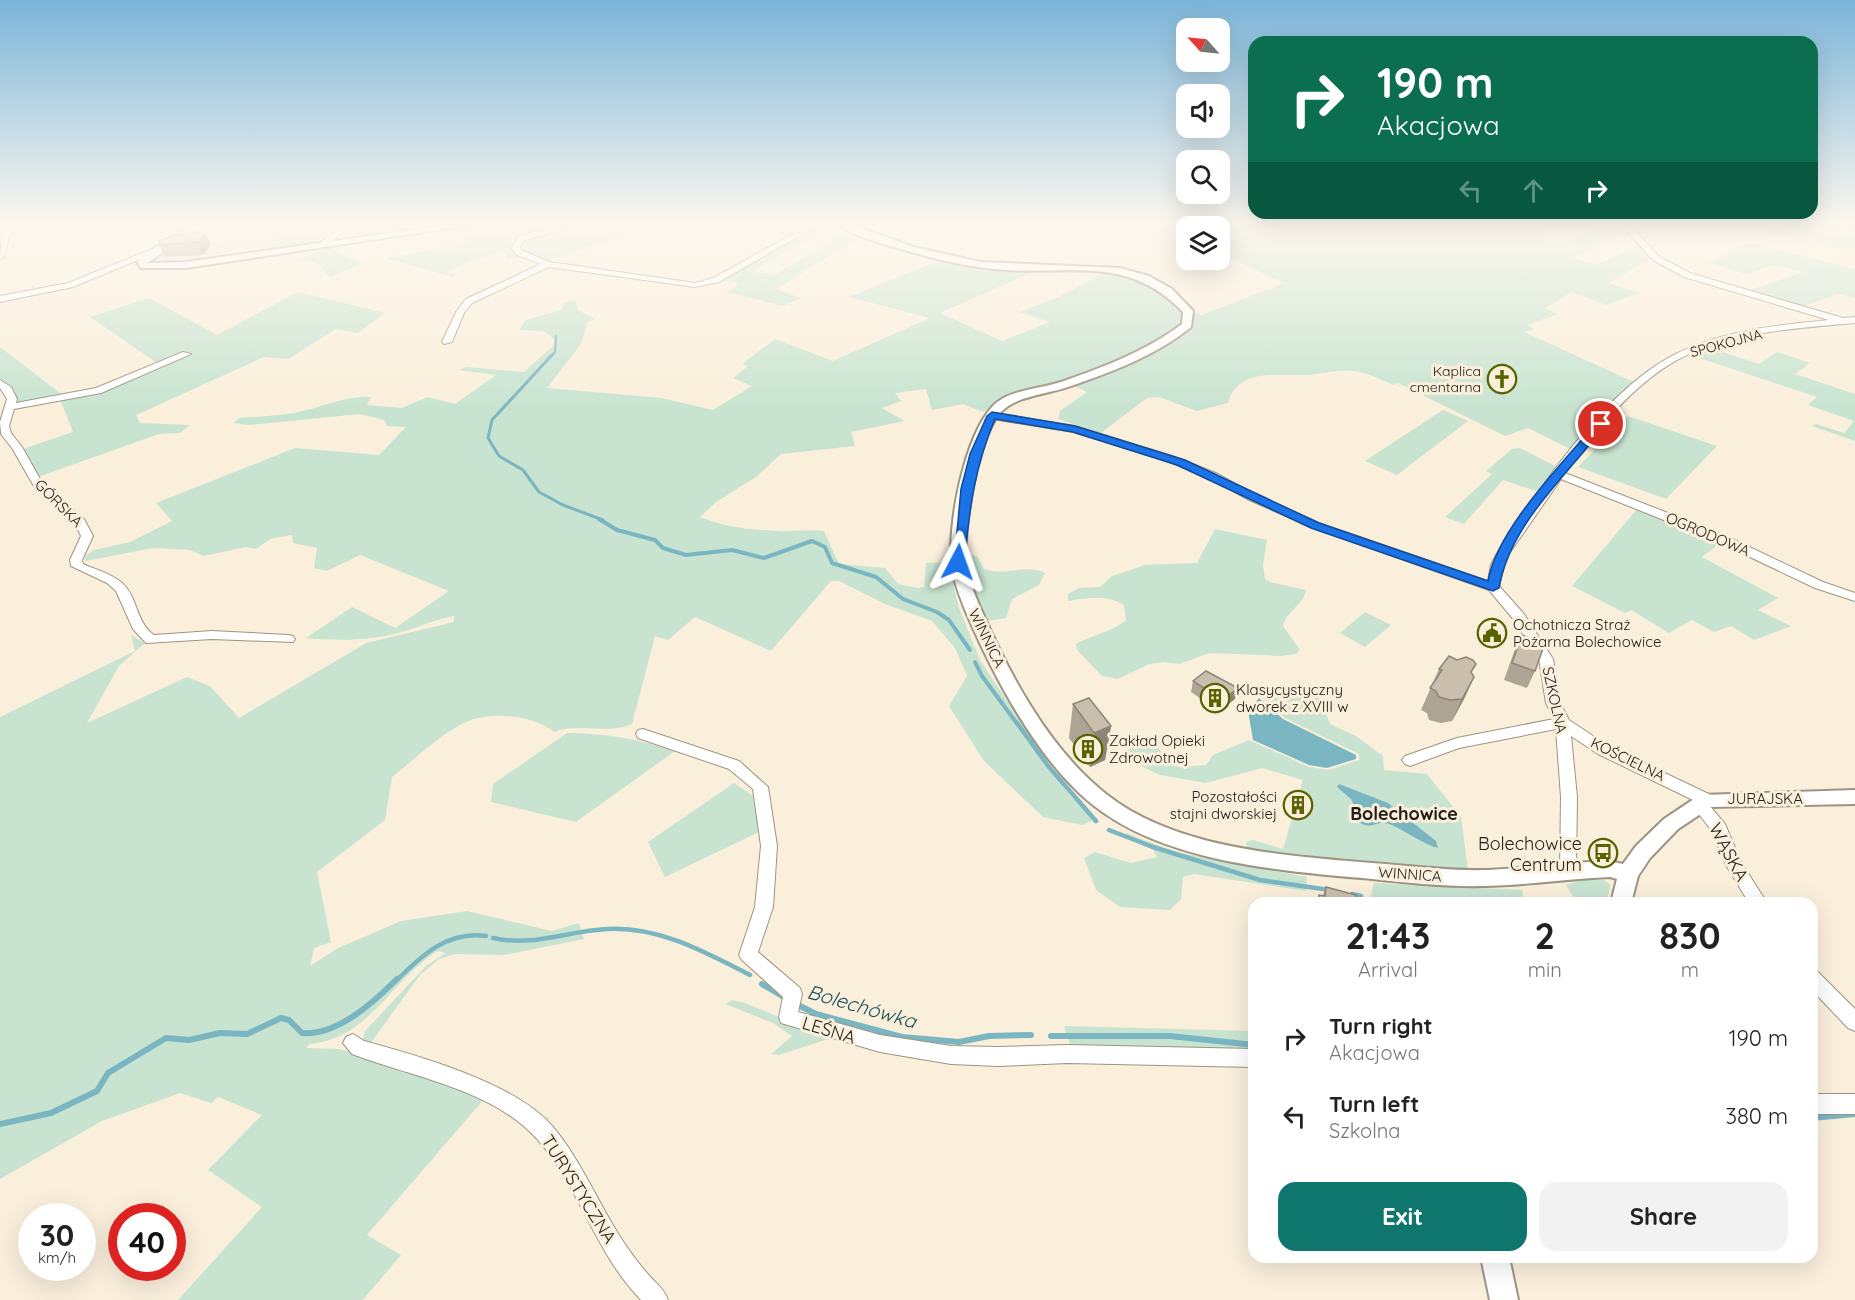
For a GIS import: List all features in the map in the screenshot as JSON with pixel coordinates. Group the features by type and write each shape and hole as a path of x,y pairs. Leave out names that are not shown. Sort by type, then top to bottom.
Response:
{"street":[{"path":"0,299 67,286"},
{"path":"447,342 460,312 470,301 502,286"},
{"path":"1159,286 1172,292 1188,311 1187,325 1163,341 1072,382 1008,402 996,409 992,416 1075,429 1186,464 1315,525 1493,588 1497,563 1536,502 1559,474"},
{"path":"1723,286 1842,321"},
{"name":"SPOKOJNA","path":"1559,474 1616,408 1654,373 1674,359 1701,348 1752,334 1855,320"},
{"path":"8,407 98,391 186,354"},
{"name":"GÓRSKA","path":"0,383 8,389 12,399 4,426 6,435 17,447 39,486 80,521 85,529 87,536 76,560 77,567 105,577 121,588 138,630 144,637 151,640 212,635 288,639"},
{"name":"WINNICA","path":"992,416 975,454 962,512 958,562 966,594 990,649 1011,685 1051,744 1100,800 1131,820 1167,835 1204,846 1311,866 1468,878 1613,869 1628,874"},
{"name":"OGRODOWA","path":"1559,474 1718,537 1819,585 1855,597"},
{"name":"SZKOLNA","path":"1493,588 1519,617 1546,659 1553,703 1563,723 1569,797 1569,871"},
{"path":"1410,760 1457,743 1520,732 1542,724 1563,723"},
{"name":"KOŚCIELNA","path":"1563,723 1603,750 1703,802"},
{"name":"LEŚNA","path":"643,734 734,765 760,787 769,846 764,907 748,955 793,994 788,1017 842,1035 901,1048 976,1057 1048,1054 1172,1060 1248,1058"},
{"name":"JURAJSKA","path":"1703,802 1855,797"},
{"path":"1622,897 1628,874 1659,834 1703,802"},
{"name":"WĄSKA","path":"1703,802 1719,828 1734,866 1754,897"},
{"path":"1818,984 1855,1022"},
{"name":"TURYSTYCZNA","path":"353,1043 359,1048 420,1065 454,1079 514,1109 541,1128 619,1254 657,1300"},
{"path":"1818,1104 1855,1104"},
{"path":"1496,1263 1504,1300"}],"green space":[{"path":"737,286 781,286 776,289 801,298 783,306 727,292"},
{"path":"877,286 1002,286 940,313 1002,341 1050,322 1020,312 1061,296 1080,286 1150,286 1171,300 1180,311 1180,324 1149,346 1094,370 995,405 983,412 963,404 932,410 926,389 895,393 901,401 882,408 905,421 851,432 855,446 781,454 756,477 716,502 700,517 728,526 748,529 824,531 839,564 885,568 898,584 918,588 924,587 926,563 948,562 959,608 980,660 1070,796 1096,819 1082,825 1043,817 984,761 949,706 967,676 955,648 932,621 885,604 839,581 831,581 771,651 695,617 668,640 655,636 632,724 623,727 574,728 554,732 533,721 495,716 482,717 460,725 392,777 385,820 317,872 331,942 314,948 310,966 338,948 401,921 467,911 552,931 579,923 584,939 504,955 454,954 439,959 420,975 370,1044 540,1117 550,1118 542,1123 362,1043 365,1031 426,966 446,953 438,951 421,963 364,1020 348,1031 330,1040 309,1044 307,1048 339,1049 399,1063 484,1099 367,1235 401,1255 363,1300 178,1300 262,1207 208,1170 262,1115 218,1097 211,1103 180,1093 102,1121 0,1179 0,717 135,651 131,635 145,643 119,666 87,723 187,677 210,686 239,718 366,643 454,622 454,616 393,634 368,638 343,640 306,638 352,607 395,628 449,591 360,555 327,571 314,568 317,548 293,543 292,535 270,539 256,549 246,547 204,556 190,550 154,548 85,561 85,556 94,550 130,542 172,521 156,503 295,448 379,455 406,427 387,426 384,420 360,414 248,425 233,423 240,418 274,416 363,397 371,397 367,405 402,408 428,397 455,404 496,375 459,370 466,367 524,372 552,347 555,340 544,331 519,330 526,320 561,310 564,303 575,300 578,310 595,319 587,323 581,344 547,388 661,398 713,410 752,386 733,378 748,366 742,364 775,339 833,361 930,318 849,297"},
{"path":"1277,286 1617,286 1639,293 1606,305 1572,292 1545,308 1558,314 1527,325 1534,329 1524,332 1634,382 1572,450 1528,428 1505,436 1398,383 1393,385 1369,375 1348,371 1261,376 1241,384 1233,392 1228,403 1197,411 1159,397 1147,398 1101,433 1058,419 1060,411 1087,392 1073,385 1181,336 1192,325 1192,311 1201,315"},
{"path":"1763,286 1855,286 1855,298 1838,294 1804,306 1748,291"},
{"path":"298,292 385,313 358,333 336,329 288,359 264,357 136,415 140,423 190,425 180,433 159,434 38,477 23,449 73,432 60,399 105,390 193,353 188,352 160,365 90,317 149,298 217,335"},
{"path":"0,347 64,396 14,403 16,395 0,379"},
{"path":"1714,349 1759,364 1777,352 1810,363 1795,374 1855,394 1855,441 1812,426 1816,424 1844,433 1854,421 1808,405 1817,397 1693,356"},
{"path":"1443,410 1468,421 1397,475 1365,461"},
{"path":"1628,416 1717,446 1666,499 1578,467"},
{"path":"1520,448 1557,467 1539,492 1503,480 1464,524 1445,517 1492,474 1486,471 1512,449"},
{"path":"1638,508 1723,541 1702,557 1778,598 1758,610 1791,626 1754,640 1731,626 1714,632 1692,620 1669,633 1631,610 1625,613 1572,586"},
{"path":"1215,529 1267,540 1263,565 1265,579 1306,590 1302,600 1288,616 1283,626 1300,650 1296,654 1282,656 1210,653 1179,664 1163,662 1149,664 1118,679 1102,676 1077,650 1076,644 1122,624 1126,620 1124,605 1103,598 1068,601 1068,594 1079,588 1100,587 1112,576 1145,565 1197,563"},
{"path":"969,555 977,556 984,569 992,571 1030,569 1045,573 1039,585 1012,599 1006,618 987,621 969,579"},
{"path":"1365,612 1391,625 1365,647 1340,633"},
{"path":"1286,686 1319,693 1330,724 1356,736 1383,756 1384,770 1427,774 1461,817 1468,870 1426,869 1247,850 1246,842 1253,840 1283,849 1303,780 1262,768 1206,783 1160,775 1143,767 1127,750 1138,741 1157,746 1171,764 1179,767 1206,765 1213,755 1249,740 1309,767 1329,770 1359,760 1359,754 1285,718 1261,697 1264,691"},
{"path":"567,733 621,738 675,751 576,822 491,802 493,784"},
{"path":"734,783 753,796 759,832 665,877 648,842"},
{"path":"1126,833 1176,852 1307,877 1306,891 1194,874 1183,877 1181,899 1170,910 1120,907 1096,890 1084,858 1095,852 1130,863 1157,857 1153,850 1124,837"},
{"path":"1602,878 1610,885 1608,897 1573,897 1566,885 1584,879"},
{"path":"1374,883 1522,890 1524,897 1370,897"},
{"path":"732,1000 745,1003 831,1038 779,1055 771,1054 792,1036 773,1023 725,1004"},
{"path":"1064,1026 1248,1031 1248,1052 1071,1047"}],"water":[{"path":"1259,698 1283,719 1356,755 1356,759 1327,768 1309,765 1253,740 1248,711"},
{"path":"1339,784 1388,803 1436,841 1438,848 1392,825 1380,823 1364,825 1350,815 1354,807 1352,800 1337,787"}],"building":[{"path":"1522,635 1545,643 1535,671 1512,663"},
{"path":"1449,656 1457,660 1466,657 1476,664 1471,672 1474,677 1462,699 1450,700 1439,697 1436,691 1430,688 1442,670 1439,669"},
{"path":"1206,671 1238,688 1222,700 1193,681"},
{"path":"1089,698 1111,726 1094,733 1073,704"},
{"path":"1326,887 1356,895 1356,897 1319,897 1319,895 1325,896"}],"waterway":[{"path":"552,355 555,352 556,336"},
{"path":"552,355 492,420 488,438 499,456 523,470 539,492 563,505 603,520"},
{"path":"599,519 617,530 655,540 663,548 686,555 732,550 764,558 812,541 825,547 832,563 876,577 903,599 937,612 949,620 970,650"},
{"path":"975,662 982,676 1018,725"},
{"path":"1017,723 1049,767 1096,821"},
{"path":"1109,830 1153,847 1260,880 1330,890"},
{"path":"1352,894 1361,896"},
{"name":"Bolechówka","path":"493,938 522,941 592,930 626,929 681,942 750,975"},
{"name":"Bolechówka","path":"396,981 426,954 447,941 472,935 486,936"},
{"name":"Bolechówka","path":"0,1124 51,1113 97,1091 108,1073 166,1038 189,1040 220,1033 247,1034 281,1018 289,1020 302,1033 328,1029 354,1016 397,979"},
{"name":"Bolechówka","path":"762,984 784,997"},
{"name":"Bolechówka","path":"796,1004 816,1014 902,1037 959,1042 989,1036 1031,1035"},
{"name":"Bolechówka","path":"1051,1036 1170,1036 1248,1044"},
{"name":"Bolechówka","path":"1818,1117 1855,1114"}],"place":[{"name":"Kaplica cmentarna","path":"1502,379"},
{"name":"Ochotnicza Straż Pożarna Bolechowice","path":"1492,633"},
{"name":"Klasycystyczny dworek z XVIII w","path":"1215,698"},
{"name":"Zakład Opieki Zdrowotnej","path":"1088,749"},
{"name":"Pozostałości stajni dworskiej","path":"1298,805"},
{"name":"Bolechowice Centrum","path":"1603,853"}],"district":[{"name":"Bolechowice","path":"1404,813"}],"route":[{"path":"958,562 962,512 975,454 992,416 1075,429 1133,446 1215,476 1251,497 1315,525 1493,588 1497,563 1536,502 1601,424"}]}
